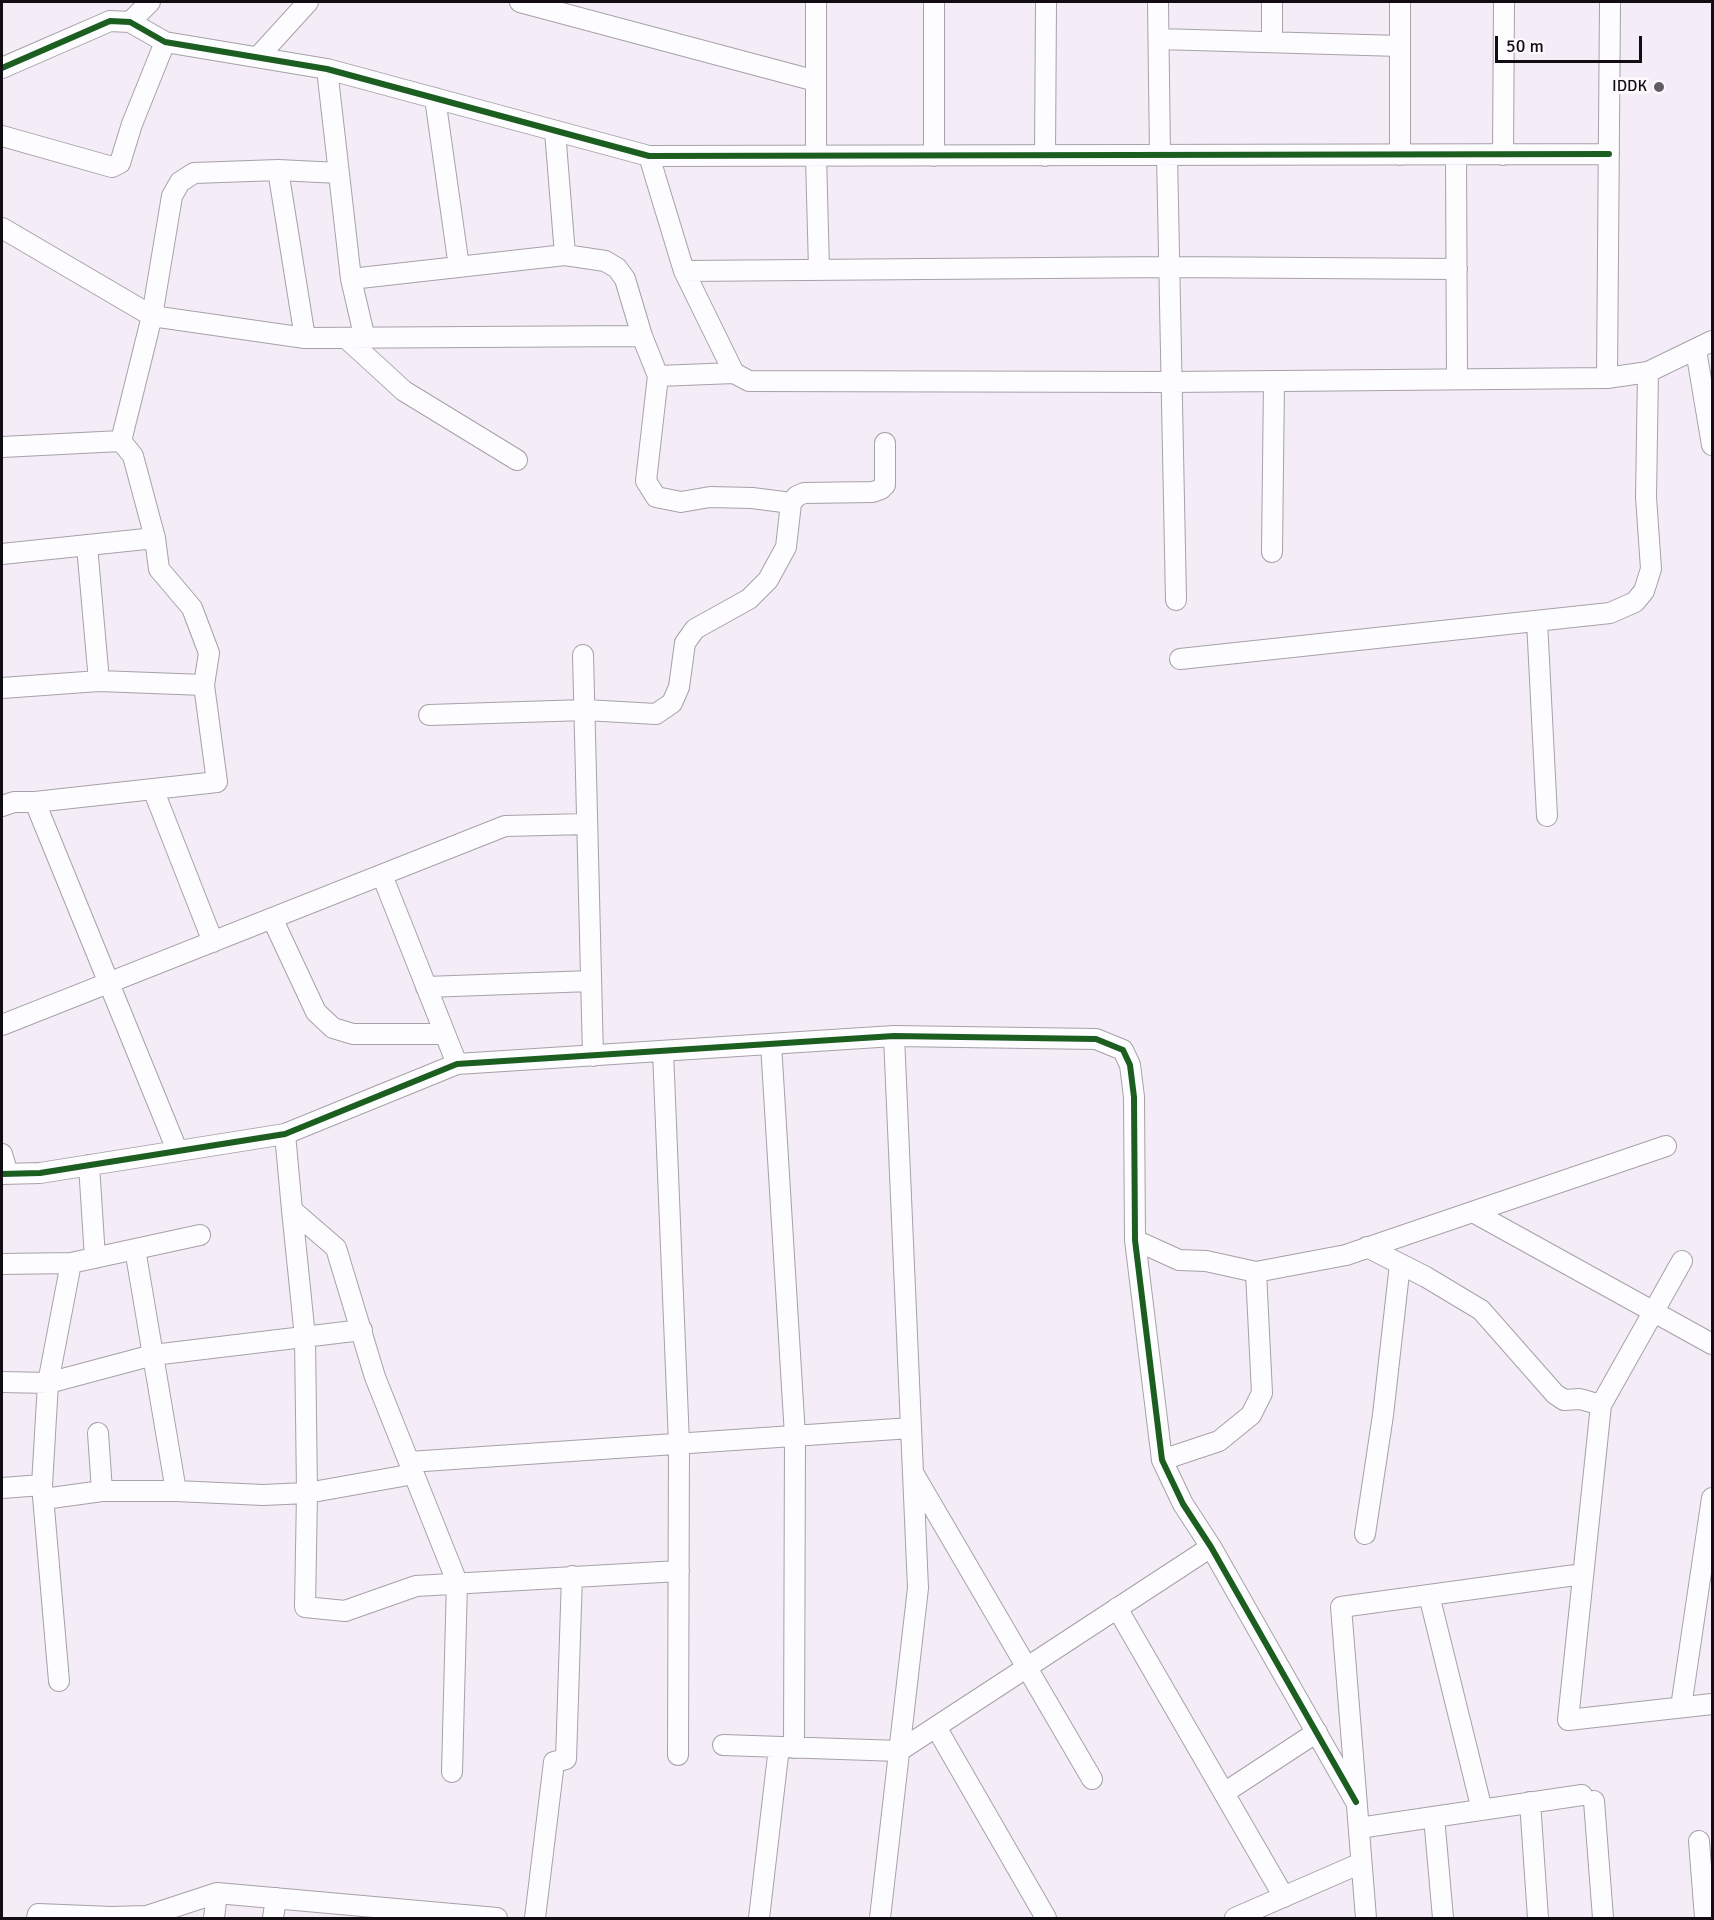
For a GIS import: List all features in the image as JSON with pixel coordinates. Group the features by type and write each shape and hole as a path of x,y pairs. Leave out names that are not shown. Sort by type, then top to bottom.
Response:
{"street":[{"path":"130,22 150,2"},
{"path":"258,57 308,2"},
{"path":"520,2 816,81"},
{"path":"816,2 819,270"},
{"path":"934,2 934,156"},
{"path":"1045,156 1046,2"},
{"path":"1158,2 1169,267 1176,600"},
{"path":"1272,2 1272,42"},
{"path":"1400,2 1400,154"},
{"path":"1503,154 1504,2"},
{"path":"1607,378 1610,2"},
{"path":"2,68 110,21 130,22 165,42 327,69 649,156 1609,154"},
{"path":"1159,39 1400,46"},
{"path":"2,136 112,167 120,164 132,124 165,42"},
{"path":"327,69 351,279 355,338 404,391 516,460"},
{"path":"435,98 459,267"},
{"path":"555,131 565,255"},
{"path":"1456,155 1457,380"},
{"path":"649,156 684,271 734,372 749,381 1172,382 1607,378 1648,372 1704,345 1713,445"},
{"path":"121,441 152,316 172,196 180,182 194,173 278,171 339,173"},
{"path":"278,171 305,338"},
{"path":"2,228 152,316 305,338 642,336"},
{"path":"351,279 565,255 605,261 617,268 625,279 642,336 658,376 646,481 656,497 681,502 710,497 791,502"},
{"path":"684,271 1169,267 1457,269"},
{"path":"658,376 734,372"},
{"path":"1180,659 1610,613 1635,602 1644,591 1651,569 1646,497 1648,372"},
{"path":"1272,552 1274,381"},
{"path":"2,447 121,441"},
{"path":"2,806 14,802 35,802 217,782 204,685 209,653 192,608 159,569 155,538 133,456 121,441"},
{"path":"429,715 585,710 656,714 672,703 679,687 685,644 695,629 748,599 768,580 786,547 791,502 804,493 873,492 881,489 885,484 885,443"},
{"path":"2,554 155,538"},
{"path":"87,546 99,681"},
{"path":"1538,621 1547,816"},
{"path":"583,655 593,1056"},
{"path":"2,688 99,681 204,685"},
{"path":"153,789 213,942"},
{"path":"35,802 177,1150"},
{"path":"4,1018 109,983 505,826 587,824"},
{"path":"382,875 457,1064"},
{"path":"272,918 316,1012 333,1028 353,1034 445,1034"},
{"path":"426,987 591,981"},
{"path":"880,1918 918,1588 894,1036"},
{"path":"2,1154 5,1174 40,1173 285,1134 457,1064 894,1036 1096,1039 1123,1050 1130,1065 1134,1097 1135,1240 1162,1460 1184,1504 1211,1547 1356,1802"},
{"path":"759,1918 786,1747 795,1436 771,1044"},
{"path":"663,1051 679,1443 678,1755"},
{"path":"285,1134 305,1337 307,1493 305,1607 345,1611 416,1586 457,1582 679,1571"},
{"path":"1135,1240 1179,1260 1206,1261 1256,1272 1346,1255 1666,1146"},
{"path":"89,1165 94,1258"},
{"path":"292,1210 336,1248 375,1377 457,1582 452,1772"},
{"path":"1473,1212 1713,1344"},
{"path":"2,1264 71,1263 200,1235"},
{"path":"1367,1247 1426,1277 1481,1310 1555,1394 1564,1400 1580,1399 1601,1405"},
{"path":"135,1249 176,1491"},
{"path":"1682,1261 1601,1405 1568,1720 1713,1704"},
{"path":"59,1681 43,1492 48,1383 71,1263"},
{"path":"1365,1534 1383,1415 1400,1264"},
{"path":"1162,1460 1219,1441 1251,1415 1262,1393 1256,1272"},
{"path":"2,1382 48,1383 153,1355 362,1330"},
{"path":"2,1488 43,1492 176,1491 263,1495 307,1493 411,1468 679,1443 911,1428"},
{"path":"98,1433 102,1491"},
{"path":"912,1472 1092,1779"},
{"path":"1681,1707 1705,1591 1713,1498"},
{"path":"723,1745 899,1751 1211,1547"},
{"path":"1366,1918 1341,1607 1583,1574"},
{"path":"535,1918 554,1762 566,1759 572,1576"},
{"path":"1429,1595 1482,1810"},
{"path":"1117,1608 1284,1897"},
{"path":"936,1727 1046,1918"},
{"path":"1224,1793 1317,1732"},
{"path":"1359,1828 1530,1802 1588,1798 1603,1918"},
{"path":"1530,1802 1538,1918"},
{"path":"1434,1817 1443,1918"},
{"path":"1699,1841 1705,1918"},
{"path":"1236,1918 1361,1863"},
{"path":"214,1918 217,1893"},
{"path":"38,1918 38,1914 147,1916 217,1893 497,1918"},
{"path":"273,1918 276,1898"}],"cycle path":[{"path":"2,68 110,21 130,22 165,42 327,69 649,156 1609,154"},
{"path":"2,1174 40,1173 285,1134 457,1064 894,1036 1096,1039 1123,1050 1130,1065 1134,1097 1135,1240 1162,1460 1183,1504 1211,1547 1356,1802"}],"place":[{"name":"IDDK","path":"1659,87"}]}
